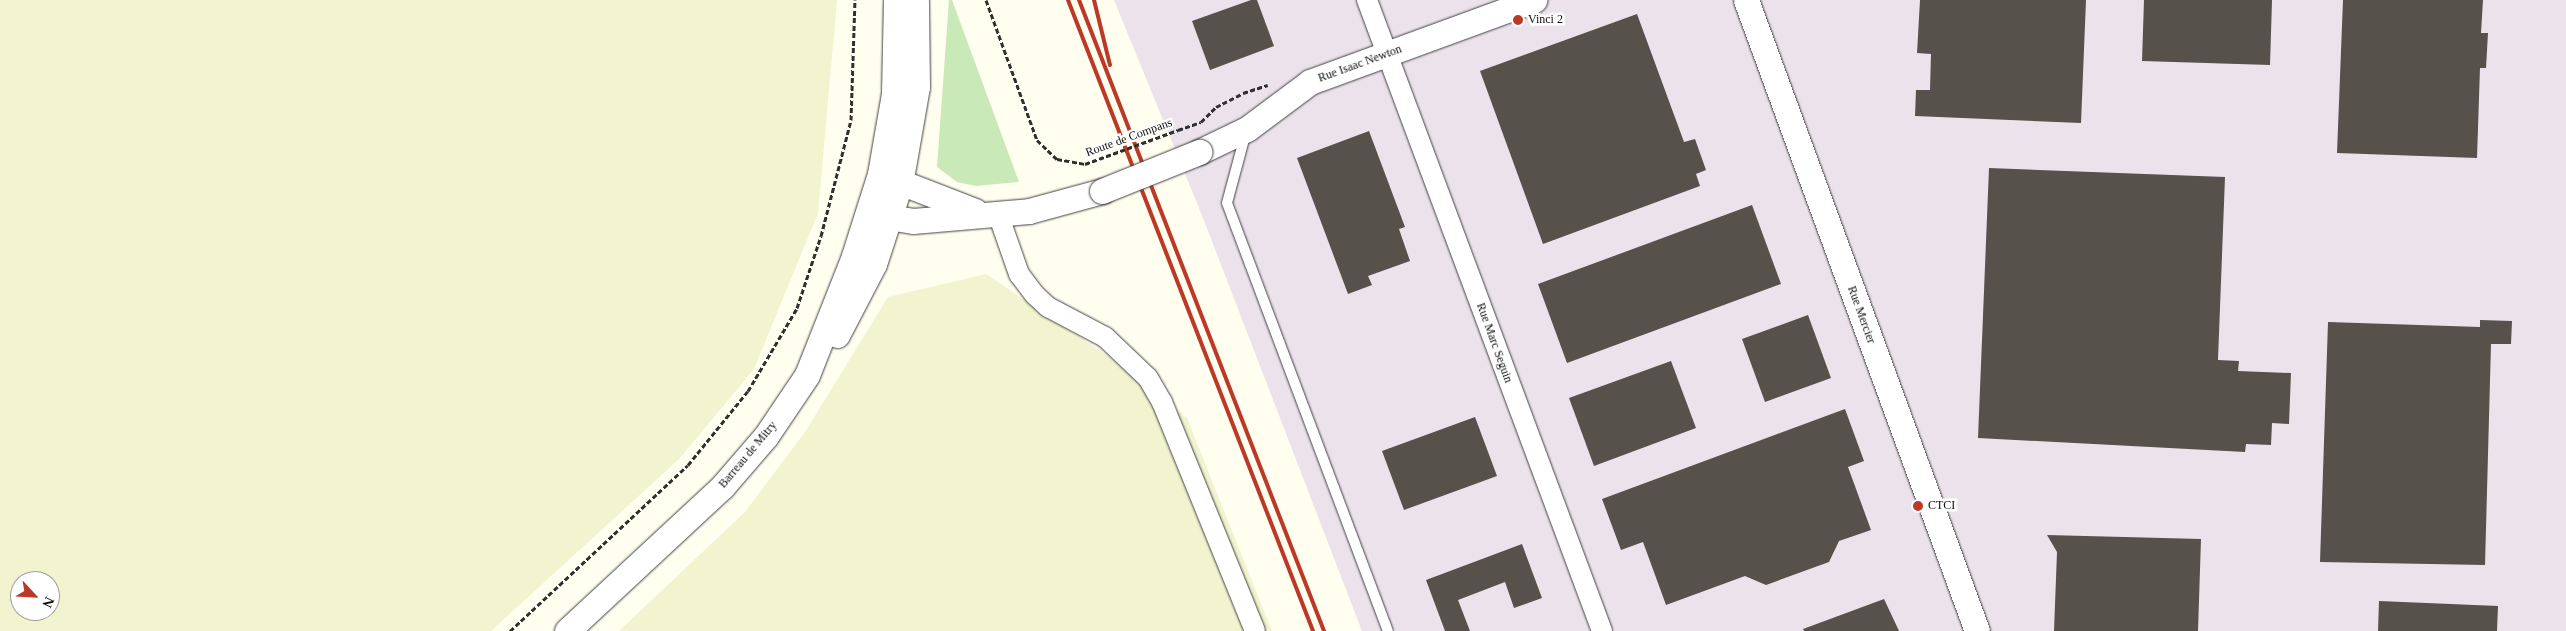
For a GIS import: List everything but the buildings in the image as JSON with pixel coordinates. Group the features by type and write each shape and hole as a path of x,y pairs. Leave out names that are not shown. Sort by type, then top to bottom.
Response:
{"street":[{"path":"890,179 896,0"},
{"path":"890,179 917,87 916,0"},
{"name":"Rue Marc Seguin","path":"1367,0 1602,631"},
{"name":"Rue Isaac Newton","path":"879,216 913,221 990,214 1048,207 1102,190 1199,152 1247,129 1310,82 1534,0"},
{"name":"Rue Mercier","path":"1746,0 1977,631"},
{"path":"890,179 990,214 1019,274 1035,295 1048,307 1105,337 1148,378 1162,402 1255,631"},
{"name":"Barreau de Mitry","path":"567,631 722,487 766,436 807,375 879,216 890,179"}],"lane":[{"path":"1247,129 1227,203 1388,631"}],"path":[{"path":"510,631 688,465 748,391 797,308 821,236 851,120 854,0"},
{"name":"Route de Compans","path":"986,0 1037,140 1057,159 1085,164 1201,122 1216,107 1243,93 1277,82"}],"shaded area":[{"path":"1114,0 2566,0 2566,631 1362,631 1203,218"}],"green space":[{"path":"0,0 837,0 818,213 754,369 679,459 491,631 0,631"},
{"path":"949,0 952,0 1019,182 976,186 957,182 937,167"},
{"path":"986,274 1106,355 1187,418 1272,631 619,631 745,512 805,432 888,297"}],"railway":[{"path":"1068,0 1313,631"},
{"path":"1079,0 1324,631"},
{"path":"1094,0 1110,65"}],"place":[{"name":"Vinci 2","path":"1518,20"},
{"name":"CTCI","path":"1918,506"}]}
